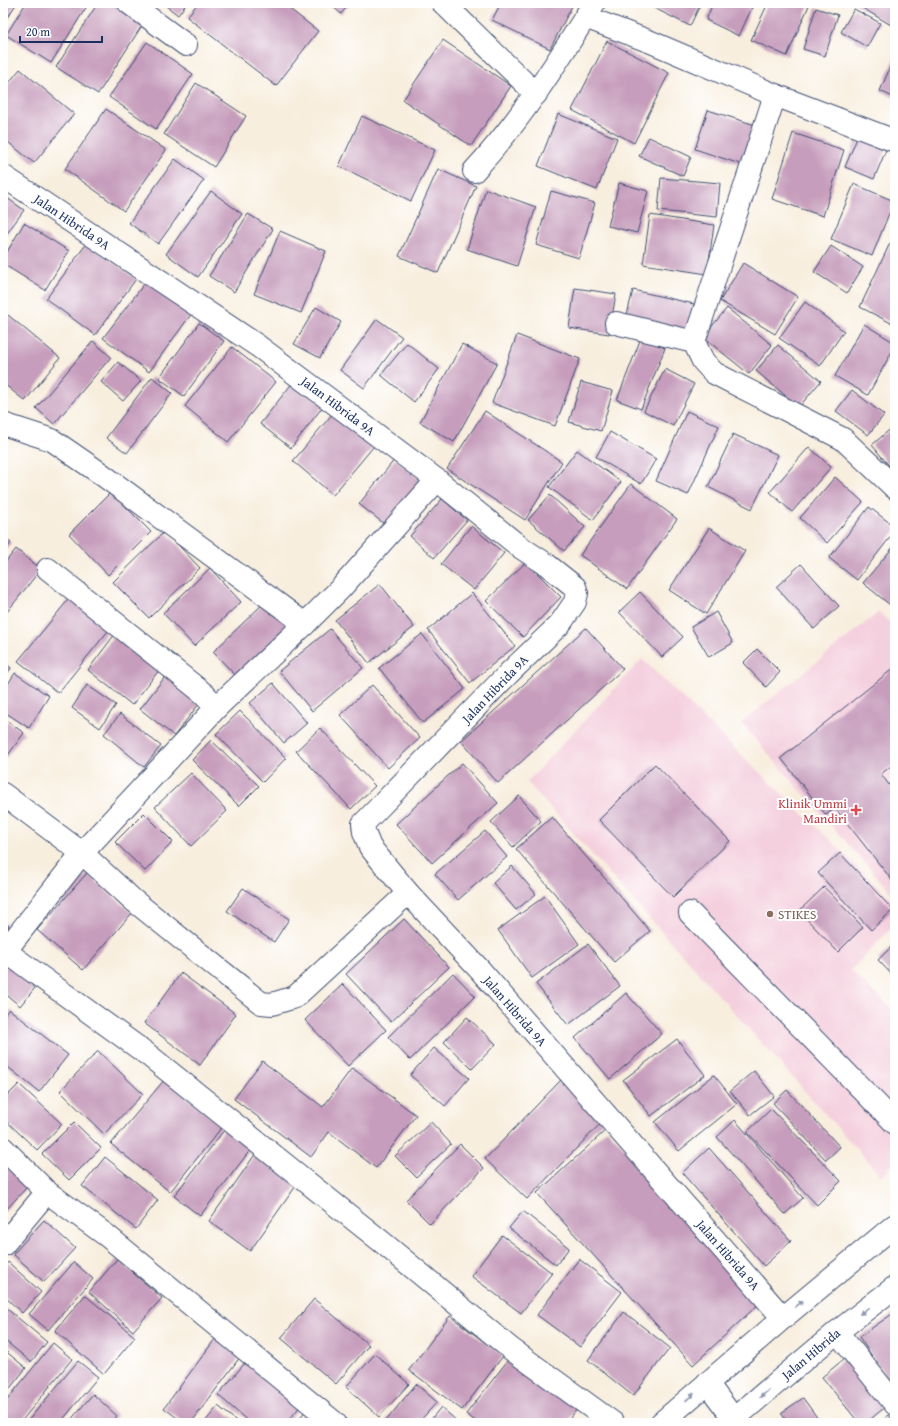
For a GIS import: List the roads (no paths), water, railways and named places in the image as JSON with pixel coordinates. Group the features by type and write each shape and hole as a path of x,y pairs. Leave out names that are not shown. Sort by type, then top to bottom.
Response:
{"street":[{"path":"129,3 186,45"},
{"path":"444,3 536,94"},
{"path":"474,171 487,157 536,94 590,10 651,42 775,95 895,141"},
{"path":"775,95 694,342 703,361 714,374 843,439 895,488"},
{"name":"Jalan Hibrida 9A","path":"3,176 258,346 437,480 520,547 546,564 575,587 577,593 575,602 560,624 503,679 363,824 364,832 370,847 408,893 480,970 782,1318"},
{"path":"616,323 694,342"},
{"path":"3,424 52,440 100,473 305,624"},
{"path":"437,480 340,588 305,624 217,707 82,853 4,952 147,1054 376,1237 511,1349 613,1423"},
{"path":"48,570 203,693 217,707"},
{"path":"3,794 82,853 133,900 261,1003 272,1004 295,997 408,893"},
{"path":"690,913 895,1123"},
{"path":"3,1148 47,1192 106,1235 335,1423"},
{"path":"3,1245 47,1192"},
{"path":"661,1423 782,1318 895,1225"},
{"name":"Jalan Hibrida","path":"732,1421 837,1332 895,1287"},
{"path":"837,1332 895,1404"},
{"path":"707,1383 732,1421"}],"place":[{"name":"Klinik Ummi Mandiri","path":"856,810"},
{"name":"STIKES","path":"770,914"}]}
